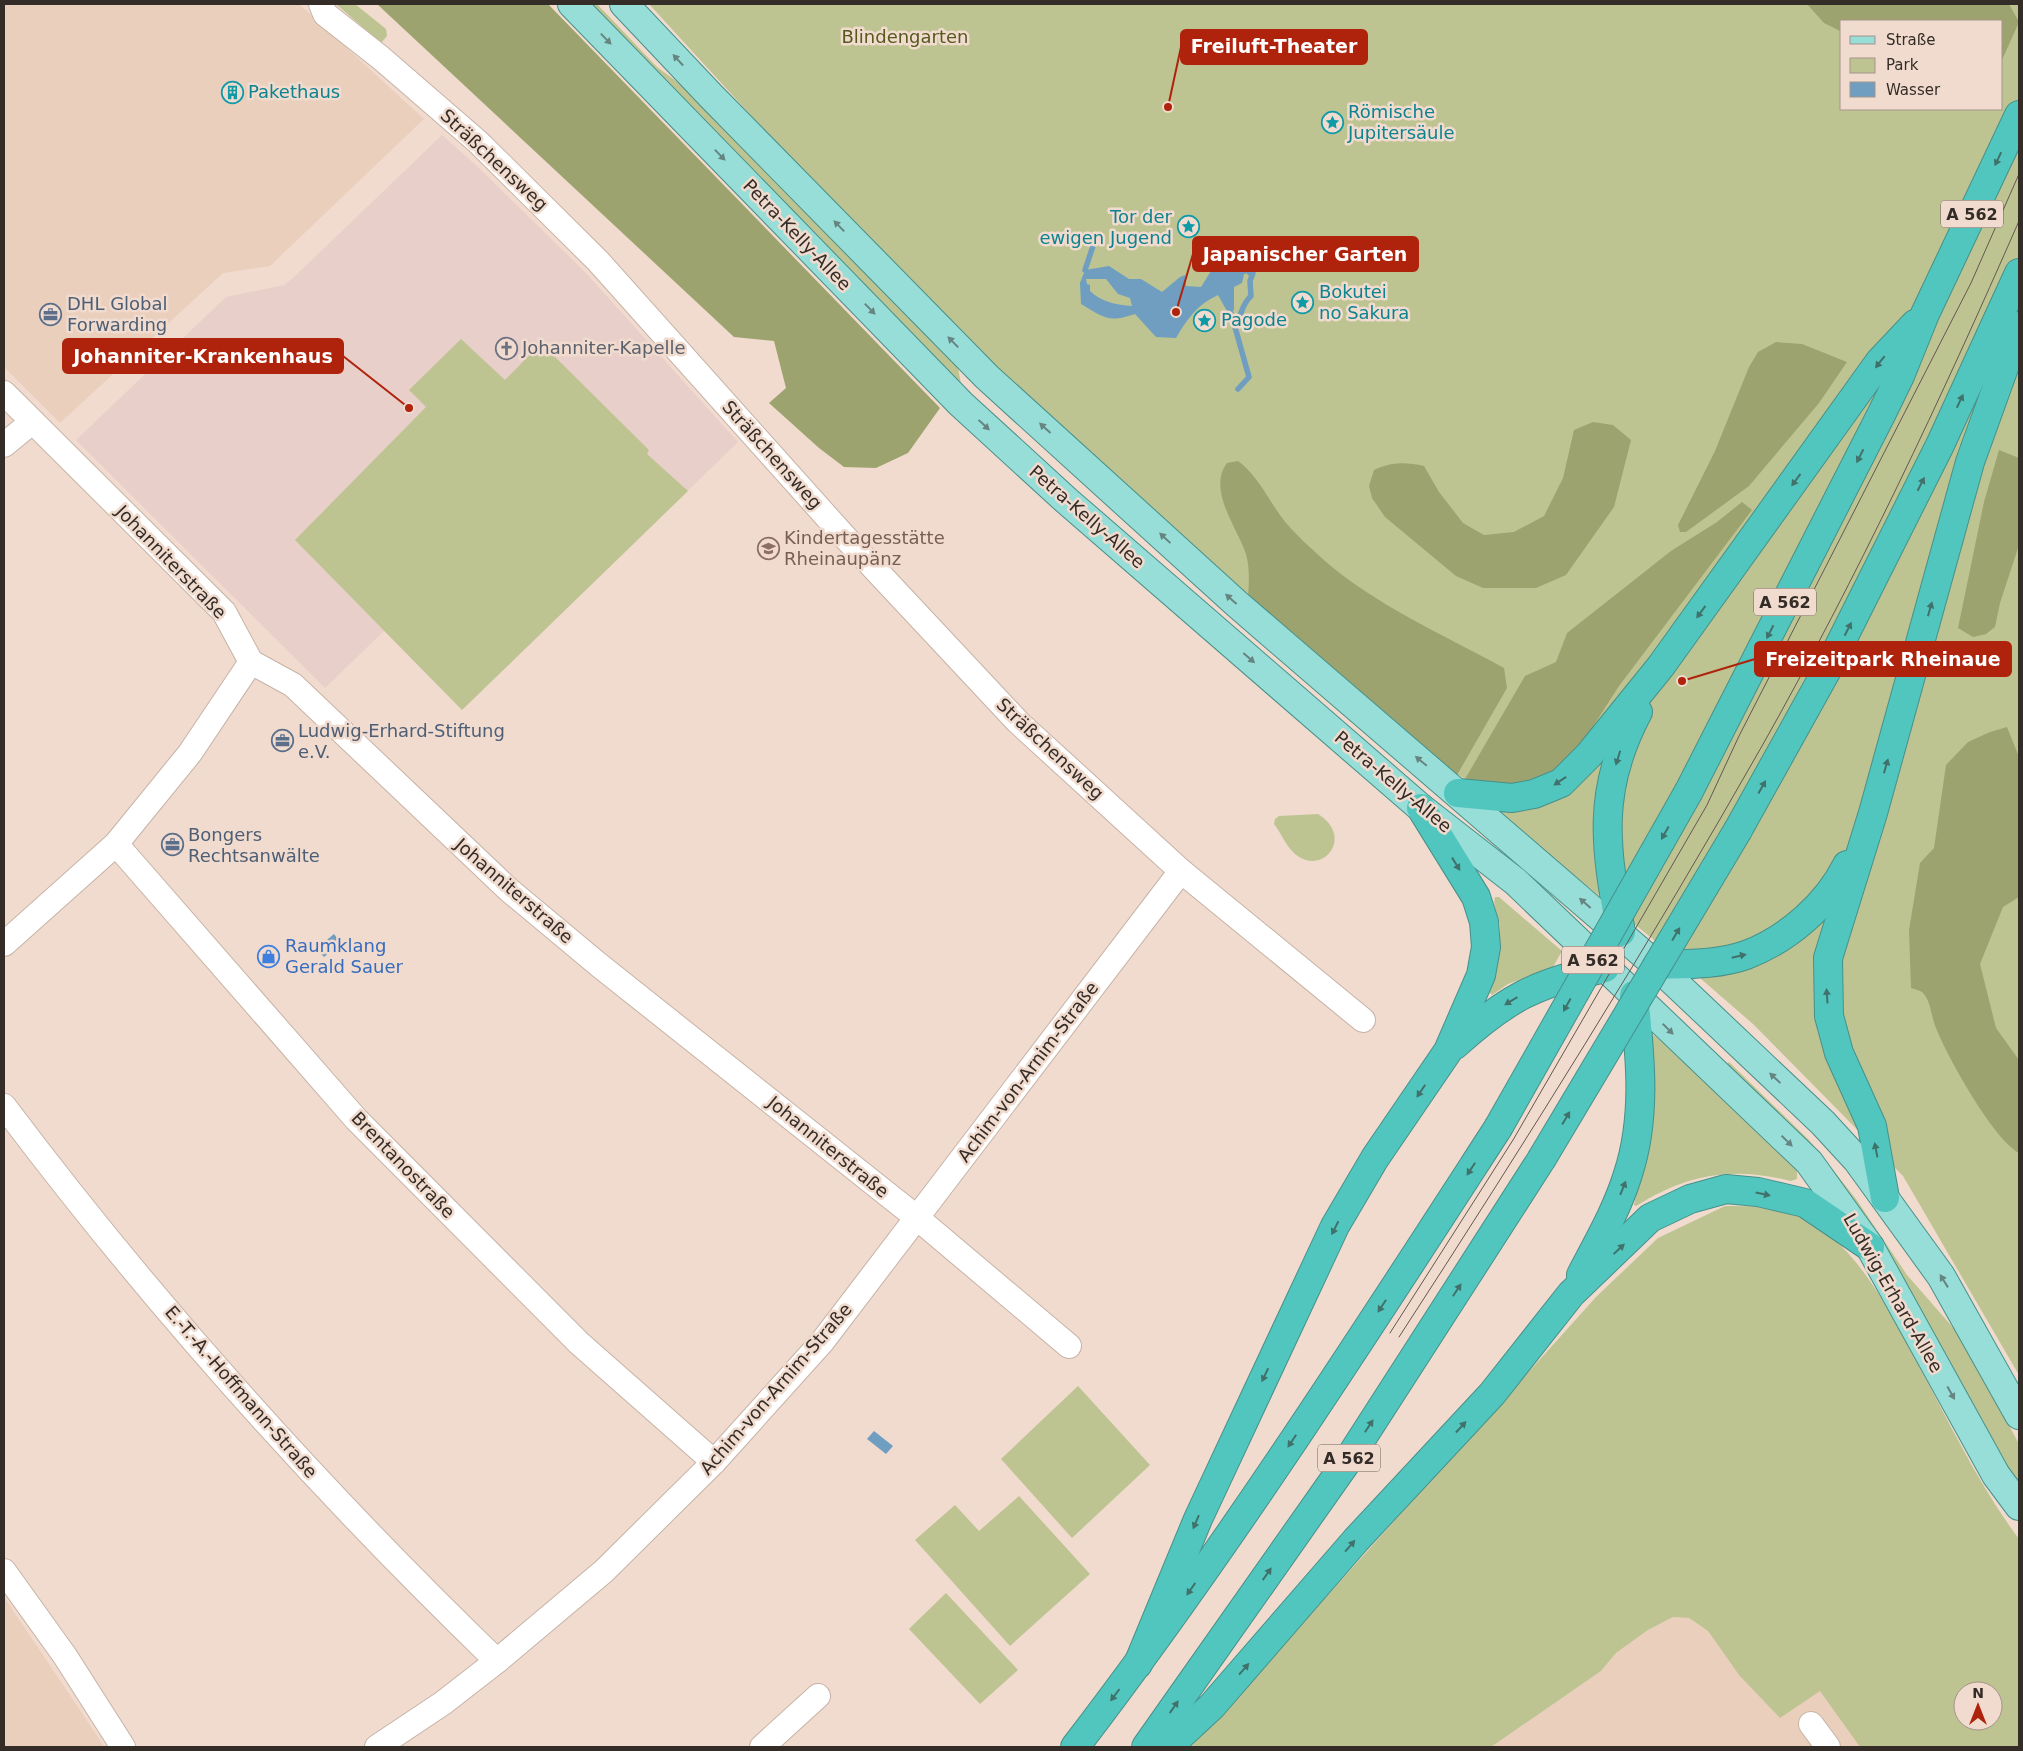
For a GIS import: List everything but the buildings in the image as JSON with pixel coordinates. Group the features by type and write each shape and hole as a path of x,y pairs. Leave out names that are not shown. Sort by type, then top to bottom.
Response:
{"highway":[{"name":"A 562","path":"1075,1747 1138,1664 1229,1534 1364,1334 1498,1128 1689,791 1882,413 1900,376 1925,314 2019,115"},
{"name":"A 562","path":"1146,1747 1348,1460 1541,1160 1738,830 1828,670 1940,446 2019,273"},
{"path":"1458,793 1512,798 1534,794 1560,783 1589,755 1661,666 1880,361 1925,314"},
{"path":"1885,1198 1872,1126 1839,1053 1829,1016 1827,988 1828,958 1873,812 1970,462 2019,326"},
{"path":"1622,935 1609,868 1606,834 1608,799 1618,755 1661,666"},
{"path":"1138,1664 1198,1519 1335,1226 1375,1158 1448,1050 1481,975 1486,947 1484,922 1476,897 1421,808"},
{"path":"1656,965 1706,963 1746,955 1786,934 1808,917 1838,883 1873,812"},
{"path":"1448,1050 1488,1015 1528,991 1560,978 1617,967"},
{"path":"1571,1294 1611,1219 1628,1174 1639,1126 1641,1067 1634,995"},
{"path":"1168,1747 1212,1706 1356,1540 1492,1394 1571,1294 1650,1218 1690,1199 1726,1189 1758,1192 1805,1204 1870,1248"}],"main road":[{"name":"Petra-Kelly-Allee","path":"572,4 961,404 1067,501 1421,808 1516,882 1617,967 1634,995"},
{"name":"Petra-Kelly-Allee","path":"624,4 711,96 987,376 1237,604 1622,935"},
{"path":"1622,935 1617,967 1656,965"},
{"path":"1622,935 1823,1123 1857,1160 1941,1276 2019,1415"},
{"name":"Ludwig-Erhard-Allee","path":"1634,995 1809,1162 1870,1248 1996,1475 2019,1506"}],"street":[{"name":"Sträßchensweg","path":"321,4 325,14 388,64 506,167 598,261 857,550 1018,722 1181,871 1363,1020"},
{"name":"Johanniterstraße","path":"4,393 224,612 252,662 293,685 509,890 599,965 916,1217 1069,1346"},
{"path":"4,445 32,422"},
{"path":"4,944 116,844 190,753 252,662"},
{"name":"Brentanostraße","path":"116,844 356,1119 579,1343 714,1462"},
{"name":"Achim-von-Arnim-Straße","path":"392,1743 497,1661 604,1571 714,1462 822,1342 1181,871"},
{"name":"E.-T.-A.-Hoffmann-Straße","path":"4,1106 52,1170 199,1347 316,1478 400,1567 497,1661"},
{"path":"4,1571 65,1656 123,1747"},
{"path":"762,1747 818,1696"},
{"path":"1812,1724 1828,1747"}],"shaded area":[{"path":"4,4 299,4 424,119 270,266 223,273 60,423 4,367"},
{"path":"442,135 478,167 586,273 738,442 462,710 384,631 325,688 76,440 226,297 284,285 293,278"},
{"path":"4,1597 98,1737 104,1747 4,1747"},
{"path":"1673,1617 1689,1618 1708,1631 1739,1675 1820,1691 1960,1642 2003,1681 1953,1681 1953,1731 2003,1731 2003,1681 2019,1696 2019,1747 1491,1747 1601,1671 1616,1653 1648,1630"}],"green space":[{"path":"336,4 355,4 386,29 387,36 381,43"},
{"path":"377,4 548,4 940,408 908,453 876,468 844,467 819,448 769,403 786,388 774,341 734,337"},
{"path":"584,4 597,4 657,67 687,89 946,352 958,368 961,384"},
{"name":"Blindengarten","path":"649,4 2019,4 2019,1375 1903,1176 1753,1024 1685,965 1502,817 1465,779 1441,764 1245,595 1035,406 800,169"},
{"path":"1807,4 2009,4 2019,22 2003,58 2003,20 1840,20 1840,31 1824,23"},
{"path":"461,339 505,380 541,343 649,450 647,454 688,491 462,710 295,540 426,407 409,390"},
{"path":"1776,342 1802,344 1847,362 1819,403 1749,486 1686,532 1680,532 1678,525 1715,451 1749,367 1758,352"},
{"path":"1593,422 1613,425 1631,440 1614,507 1566,575 1536,588 1483,588 1456,576 1385,517 1372,498 1369,486 1374,470 1387,465 1399,464 1424,466 1439,492 1463,523 1484,535 1514,532 1544,516 1563,478 1574,430"},
{"path":"1999,450 2019,458 2019,545 2000,603 1995,627 1986,634 1973,637 1958,628 1984,502"},
{"path":"1238,461 1252,474 1291,529 1345,577 1389,606 1504,668 1507,688 1457,775 1441,764 1248,597 1249,571 1246,554 1226,508 1220,485 1227,463"},
{"path":"1742,502 1752,510 1619,686 1578,750 1550,775 1514,786 1490,785 1465,779 1525,676 1556,662 1567,633 1671,551 1717,522"},
{"path":"2007,727 2019,757 2019,897 2003,907 1980,964 1996,1028 2019,1060 2019,1153 2008,1145 1984,1115 1960,1076 1942,1041 1934,1024 1925,995 1921,991 1911,988 1909,930 1920,863 1934,848 1946,765 1968,742"},
{"path":"1318,814 1329,824 1334,834 1334,843 1330,852 1323,858 1314,861 1304,859 1294,853 1288,847 1274,824 1275,819 1279,816"},
{"path":"1495,897 1499,897 1562,951 1553,967 1508,984 1492,995 1489,992 1500,944 1500,923 1494,900"},
{"path":"1654,1035 1747,1118 1797,1171 1797,1179 1791,1181 1749,1174 1710,1176 1673,1186 1636,1206 1634,1205 1646,1148 1649,1036"},
{"path":"1729,1062 1809,1140 1856,1199 1907,1275 1956,1331 1971,1354 2019,1444 2019,1487 1977,1420 1726,1065"},
{"path":"1725,1206 1762,1207 1797,1213 1819,1226 1838,1242 1855,1261 1884,1302 1979,1477 2019,1539 2019,1747 1860,1747 1820,1691 1780,1718 1739,1675 1708,1631 1689,1618 1673,1617 1648,1630 1616,1653 1601,1671 1491,1747 1191,1747 1597,1296 1658,1238"},
{"path":"1078,1386 1150,1465 1072,1538 1001,1459"},
{"path":"1019,1496 1090,1574 1010,1646 915,1540 955,1505 979,1531"},
{"path":"946,1593 1018,1670 980,1704 909,1629"}],"water":[{"path":"1245,258 1250,273 1244,274 1242,283 1234,287 1234,310 1228,313 1218,295 1194,313 1176,338 1156,337 1135,314 1119,318 1107,318 1081,304 1080,283 1085,270 1109,266 1129,279 1141,279 1162,292 1185,275 1186,286 1201,287 1216,263","holes":["1086,279 1106,279 1118,294 1130,298 1132,306 1115,304 1099,298 1090,291 1090,285 1087,284"]},
{"path":"334,934 341,943 324,957 316,949"},
{"path":"874,1431 893,1446 886,1454 867,1439"}],"waterway":[{"path":"1085,270 1096,237"},
{"path":"1234,325 1245,303 1251,296 1250,281 1253,273 1250,273"},
{"path":"1231,313 1249,377 1238,389"}],"tram line":[{"path":"1390,1333 1513,1140 1707,805 1739,736 1971,283 2019,174"},
{"path":"1399,1337 1585,1044 1675,896 1762,746 1832,617 1897,487 1929,421 2019,221"}],"place":[{"name":"Pakethaus","path":"232,92"},
{"name":"Freiluft-Theater","path":"1168,107"},
{"name":"Römische Jupitersäule","path":"1332,122"},
{"name":"Tor der ewigen Jugend","path":"1188,227"},
{"name":"Bokutei no Sakura","path":"1303,302"},
{"name":"Japanischer Garten","path":"1176,312"},
{"name":"DHL Global Forwarding","path":"51,314"},
{"name":"Pagode","path":"1205,320"},
{"name":"Johanniter-Kapelle","path":"506,348"},
{"name":"Johanniter-Krankenhaus","path":"409,408"},
{"name":"Kindertagesstätte Rheinaupänz","path":"768,548"},
{"name":"Freizeitpark Rheinaue","path":"1682,681"},
{"name":"Ludwig-Erhard-Stiftung e.V.","path":"282,741"},
{"name":"Bongers Rechtsanwälte","path":"172,845"},
{"name":"Raumklang Gerald Sauer","path":"269,956"}]}
